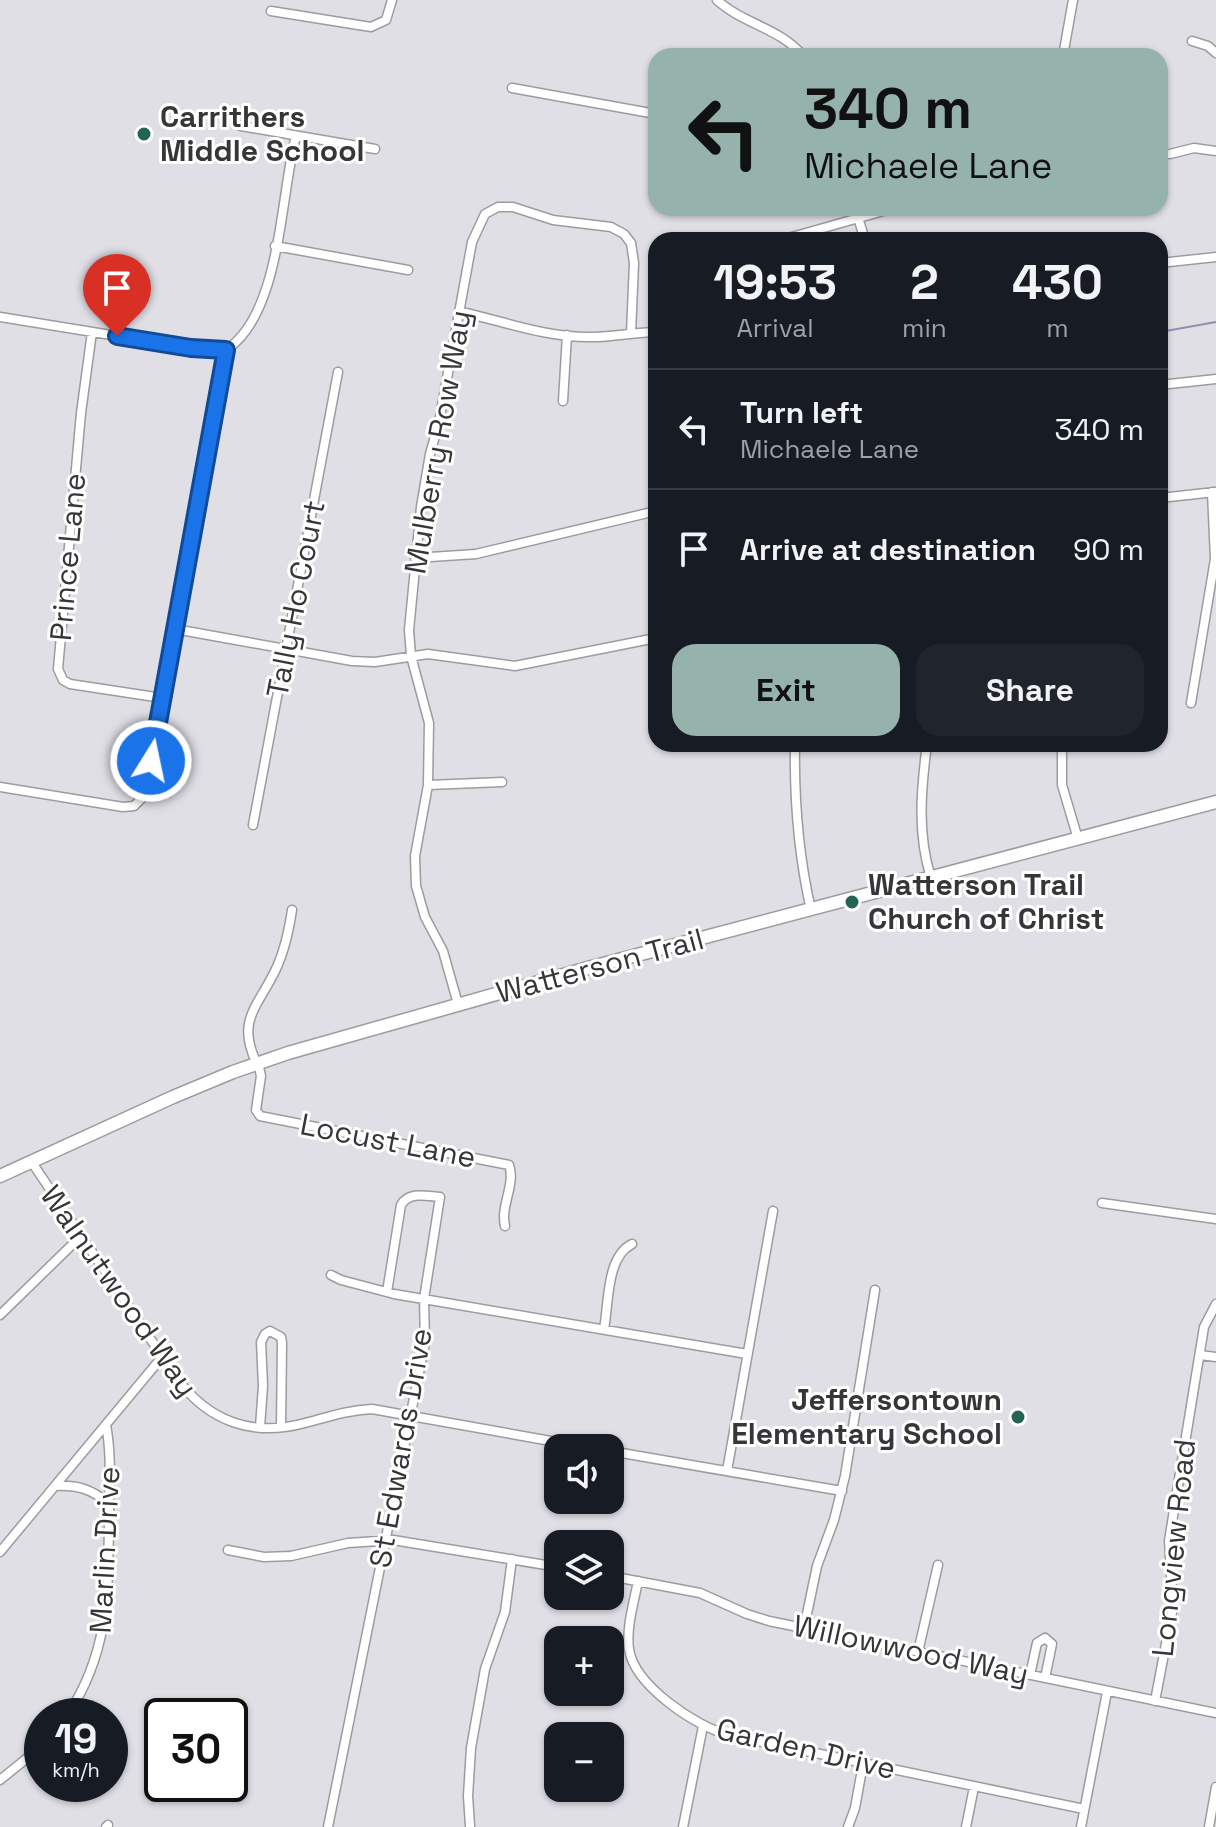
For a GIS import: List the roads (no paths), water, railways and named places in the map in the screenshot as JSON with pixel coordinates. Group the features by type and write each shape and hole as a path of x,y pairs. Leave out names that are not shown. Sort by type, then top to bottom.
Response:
{"main road":[{"name":"Watterson Trail","path":"0,1176 173,1097 257,1064 458,1004 1216,802"}],"street":[{"path":"271,11 371,27 386,20 392,0"},
{"path":"717,0 741,18 782,37 794,48"},
{"path":"1064,48 1073,0"},
{"path":"1192,41 1208,46 1216,53"},
{"path":"512,88 648,113"},
{"path":"241,126 375,149"},
{"path":"0,317 191,348 226,350 238,342 259,313 265,296 296,136"},
{"path":"1170,154 1194,148 1216,151"},
{"name":"Mulberry Row Way","path":"458,1004 446,961 425,917 416,886 415,856 428,785 429,723 411,656 409,630 415,558 430,454 461,312 472,242 485,214 498,207 513,207 553,220 611,227 624,234 631,243 634,263 631,333"},
{"path":"804,232 849,216"},
{"path":"275,246 408,270"},
{"path":"1168,262 1216,257"},
{"path":"461,312 500,320 539,333 589,338 648,332"},
{"name":"Prince Lane","path":"92,332 81,413 58,669 63,680 70,684 162,698"},
{"path":"563,401 567,335"},
{"path":"0,787 123,807 134,806 141,801 145,793 226,350"},
{"name":"Tally Ho Court","path":"253,825 338,372"},
{"path":"1168,384 1216,379"},
{"path":"1168,497 1214,492 1215,567 1191,703"},
{"path":"415,558 476,554 648,513"},
{"path":"175,629 352,661 375,662 428,654 515,666 648,640"},
{"path":"795,752 799,857 811,910"},
{"path":"926,752 921,824 923,850 931,878"},
{"path":"1062,752 1062,785 1078,839"},
{"path":"428,785 502,782"},
{"path":"257,1064 249,1049 249,1016 277,968 292,910"},
{"name":"Locust Lane","path":"257,1064 261,1076 256,1110 260,1116 509,1165 511,1176 503,1218 505,1226"},
{"name":"Walnutwood Way","path":"31,1161 186,1391 206,1410 224,1420 260,1427 281,1427 362,1409 390,1410 544,1439"},
{"name":"St Edwards Drive","path":"328,1827 425,1343 424,1299 440,1197 412,1195 404,1199 387,1292"},
{"path":"1102,1203 1216,1219"},
{"path":"727,1471 773,1211"},
{"path":"0,1315 80,1237"},
{"path":"604,1329 615,1261 624,1248 632,1244"},
{"path":"331,1275 387,1292 747,1354"},
{"path":"804,1628 817,1566 842,1491 875,1290"},
{"name":"Longview Road","path":"1155,1701 1173,1607 1169,1541 1204,1327 1216,1304"},
{"path":"260,1427 263,1386 261,1342 270,1331 281,1337 282,1343 281,1427"},
{"path":"1200,1355 1216,1357"},
{"path":"0,1552 162,1357"},
{"name":"Marlin Drive","path":"79,1698 101,1643 108,1596 111,1467 106,1425"},
{"path":"624,1453 842,1491"},
{"path":"55,1486 89,1489 109,1504"},
{"path":"228,1550 264,1557 291,1556 348,1543 385,1540 544,1565"},
{"path":"470,1826 471,1748 485,1669 505,1612 512,1559"},
{"path":"918,1652 938,1565"},
{"name":"Willowwood Way","path":"624,1578 700,1593 747,1614 804,1628 1216,1713"},
{"name":"Garden Drive","path":"638,1581 629,1636 631,1660 646,1681 703,1726 729,1735 1084,1809"},
{"path":"1030,1675 1037,1643 1045,1638 1052,1644 1045,1678"},
{"path":"1081,1827 1107,1692"},
{"path":"683,1827 703,1726"},
{"path":"0,1780 24,1761"},
{"path":"848,1827 855,1808 863,1764"},
{"path":"966,1827 974,1787"},
{"path":"1209,1827 1216,1787"}],"waterway":[{"path":"1168,331 1216,322"}],"place":[{"name":"Carrithers Middle School","path":"144,134"},
{"name":"Watterson Trail Church of Christ","path":"852,902"},
{"name":"Jeffersontown Elementary School","path":"1018,1417"}]}
